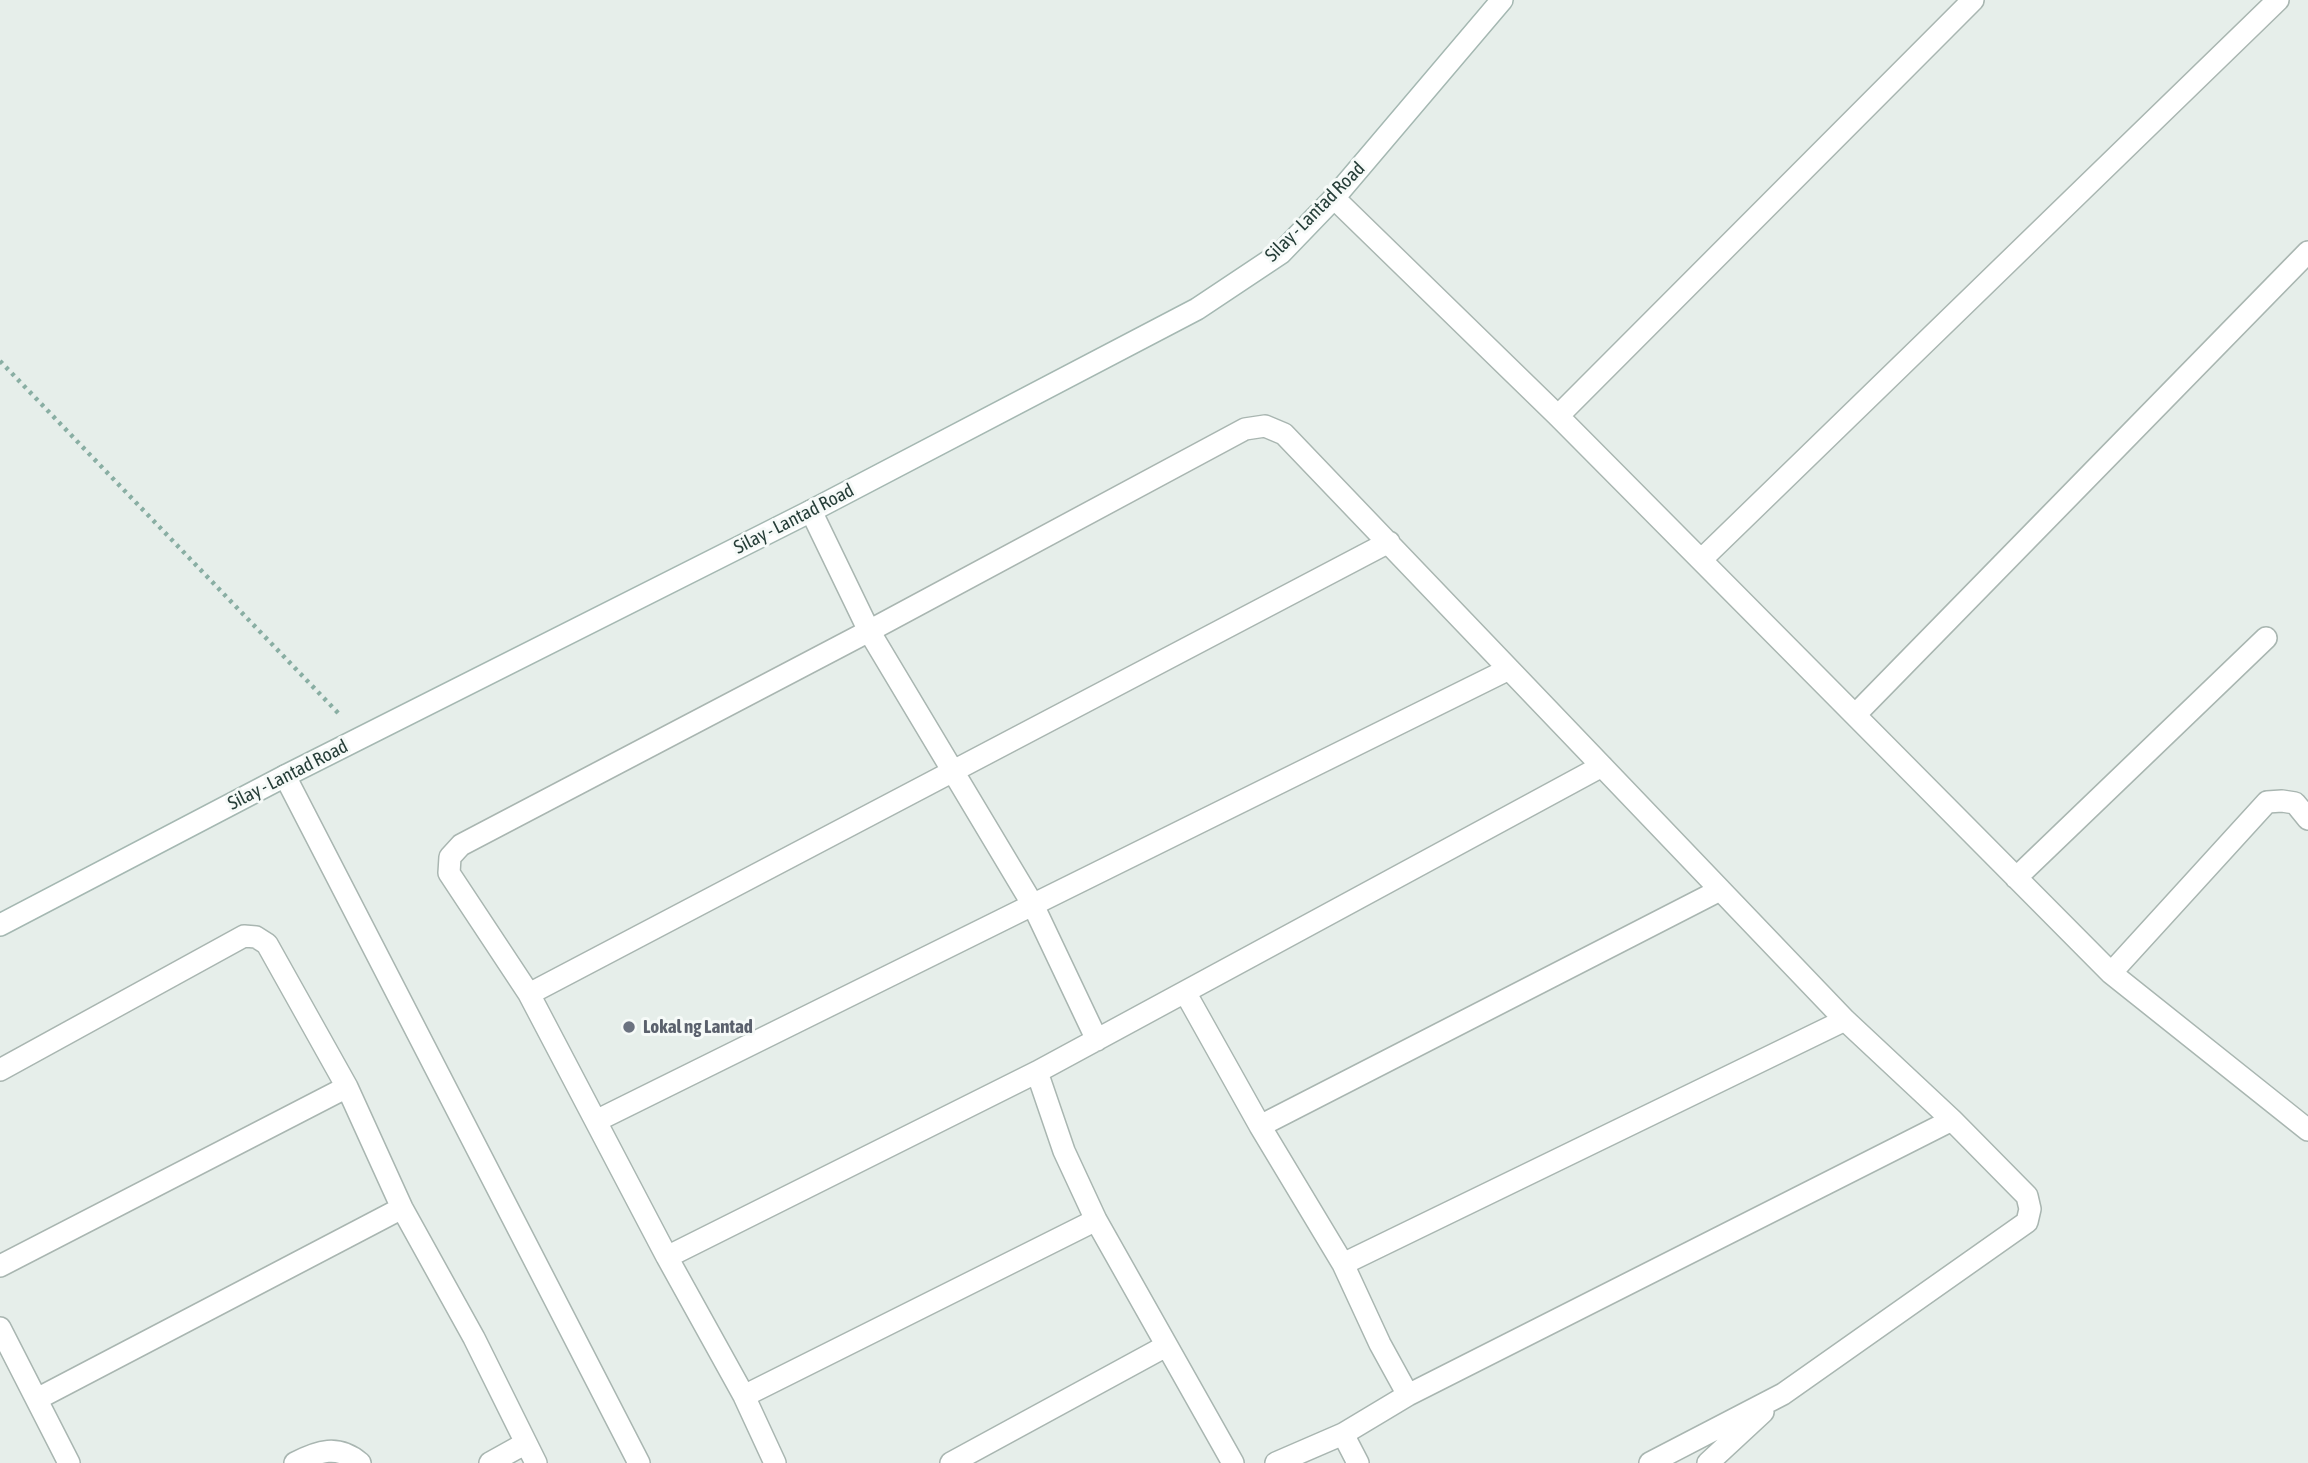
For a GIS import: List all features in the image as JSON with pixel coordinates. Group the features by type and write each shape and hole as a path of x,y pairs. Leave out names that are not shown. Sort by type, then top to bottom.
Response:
{"street":[{"name":"Silay - Lantad Road","path":"0,925 1197,309 1280,253 1334,198 1502,0"},
{"path":"1558,416 1973,0"},
{"path":"1701,560 2278,0"},
{"path":"1334,198 1558,416 2111,973 2308,1130"},
{"path":"1855,715 2308,252"},
{"path":"775,1463 744,1396 667,1257 529,994 449,873 450,857 461,845 869,631 1245,429 1265,426 1284,434 1845,1020 1952,1120 2027,1196 2030,1209 2027,1222 1783,1394 1708,1463"},
{"path":"811,510 869,631 1033,905 1097,1040"},
{"path":"529,994 1389,542"},
{"path":"2016,878 2266,638"},
{"path":"596,1121 1509,669"},
{"path":"667,1257 1037,1072 1602,766"},
{"path":"285,776 639,1463"},
{"path":"2111,973 2267,803 2295,803 2308,820"},
{"path":"1260,1126 1720,890"},
{"path":"0,1070 244,936 256,937 267,944 347,1087 402,1208 474,1338 537,1463"},
{"path":"1185,992 1260,1126 1343,1264 1380,1344 1408,1395"},
{"path":"1343,1264 1845,1020"},
{"path":"1037,1072 1064,1151 1096,1220 1233,1463"},
{"path":"0,1266 347,1087"},
{"path":"1276,1463 1343,1434 1408,1395 1952,1120"},
{"path":"37,1399 402,1208"},
{"path":"744,1396 1096,1220"},
{"path":"0,1328 69,1463"},
{"path":"951,1463 1166,1346"},
{"path":"1650,1463 1783,1394"},
{"path":"1343,1434 1357,1463"},
{"path":"490,1463 526,1443"},
{"path":"295,1463 319,1451 340,1452 360,1463"}],"path":[{"path":"0,361 361,737"}],"place":[{"name":"Lokal ng Lantad","path":"629,1027"}]}
